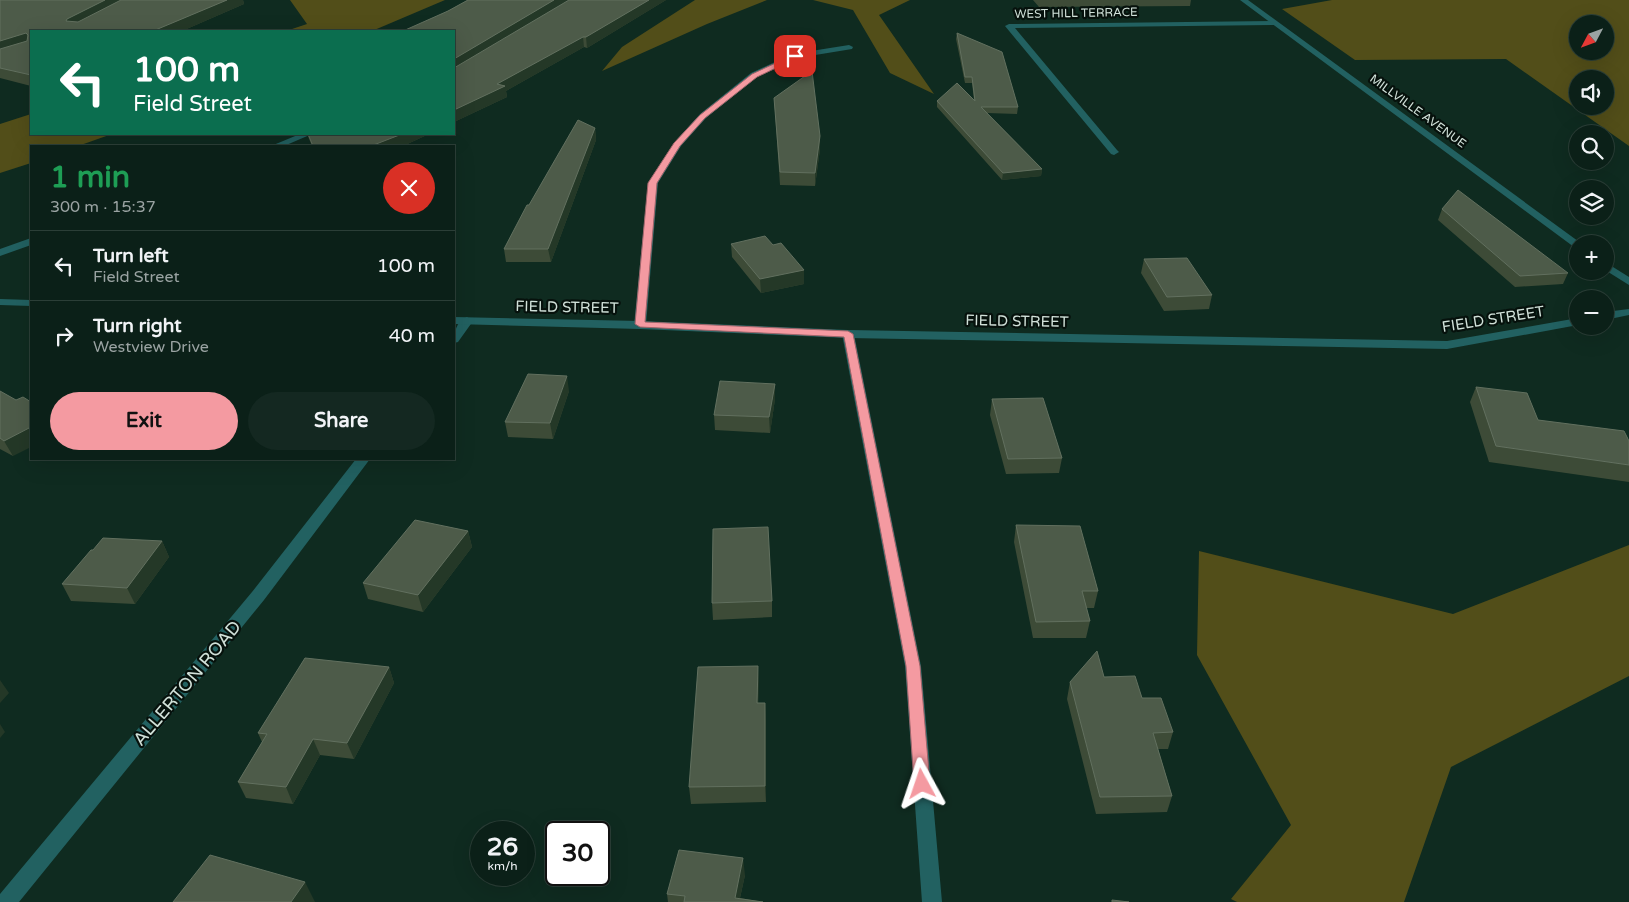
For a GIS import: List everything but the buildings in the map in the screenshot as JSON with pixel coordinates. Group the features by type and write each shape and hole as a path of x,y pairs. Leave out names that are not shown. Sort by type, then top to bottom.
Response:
{"street":[{"name":"MILLVILLE AVENUE","path":"1243,0 1569,238"},
{"name":"WEST HILL TERRACE","path":"1114,152 1009,26 1274,23"},
{"path":"640,324 652,183 676,145 703,116 754,75 795,56 849,47"},
{"path":"279,145 305,135"},
{"path":"0,253 30,241"},
{"path":"1614,271 1629,282"},
{"path":"0,302 30,303"},
{"path":"1614,314 1629,312"},
{"name":"FIELD STREET","path":"455,320 640,324 848,334 1447,344 1569,323"},
{"path":"455,338 468,321"},
{"path":"848,334 913,666 932,902"},
{"name":"ALLERTON ROAD","path":"6,902 258,596 362,460"}],"shaded area":[{"path":"290,0 445,0 374,30 289,30 307,24"},
{"path":"695,0 767,0 707,24 602,71 622,47"},
{"path":"813,0 910,0 879,15 934,94 890,73 853,10"},
{"path":"1332,0 1629,0 1629,146 1614,135 1614,125 1599,125 1585,115 1614,115 1614,70 1569,70 1569,104 1506,59 1355,60 1282,9"},
{"path":"30,114 30,135 109,135 81,145 30,145 30,163 0,173 0,124"},
{"path":"1629,545 1629,676 1451,767 1404,902 1237,902 1231,899 1291,825 1197,655 1199,551 1453,614"}],"route":[{"path":"795,56 754,75 703,116 676,145 652,183 640,324 848,334 913,666 922,784"}]}
